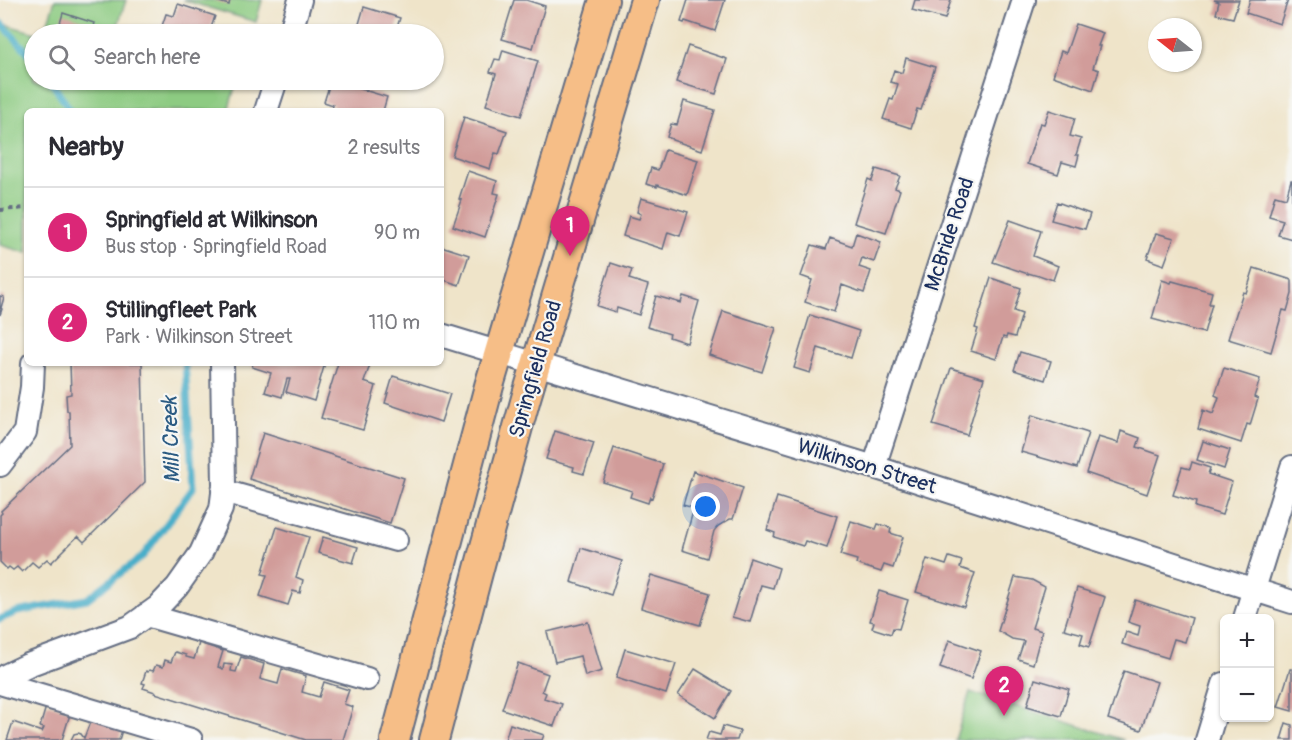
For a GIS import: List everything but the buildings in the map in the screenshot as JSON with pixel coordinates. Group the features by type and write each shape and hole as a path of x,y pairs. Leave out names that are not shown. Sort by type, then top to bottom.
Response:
{"main road":[{"name":"Springfield Road","path":"395,740 489,386 604,0"},
{"name":"Springfield Road","path":"434,740 536,364 645,0"}],"street":[{"path":"293,24 300,0"},
{"name":"McBride Road","path":"874,468 1024,0"},
{"path":"267,108 273,90"},
{"name":"Wilkinson Street","path":"444,336 874,468 1292,602"},
{"path":"0,465 25,432 33,366"},
{"path":"191,740 0,682 7,675 28,665 130,627 158,607 177,587 201,553 221,509 224,485 222,366"},
{"path":"1246,614 1292,467"},
{"path":"223,491 396,540"},
{"path":"146,615 367,679"},
{"path":"1207,740 1220,697"}],"path":[{"path":"0,210 24,208"}],"green space":[{"path":"55,0 126,0 118,24 47,24"},
{"path":"183,0 262,0 256,22"},
{"path":"0,23 24,30 24,90 234,90 229,108 24,108 24,252 0,245"},
{"path":"970,692 1124,740 955,740"}],"waterway":[{"name":"Mill Creek","path":"0,22 24,48"},
{"name":"Mill Creek","path":"57,90 69,108"},
{"name":"Mill Creek","path":"0,619 17,612 87,599 143,556 193,488 185,366"}],"place":[{"name":"Springfield at Wilkinson","path":"570,256"},
{"name":"Stillingfleet Park","path":"1004,716"}]}
